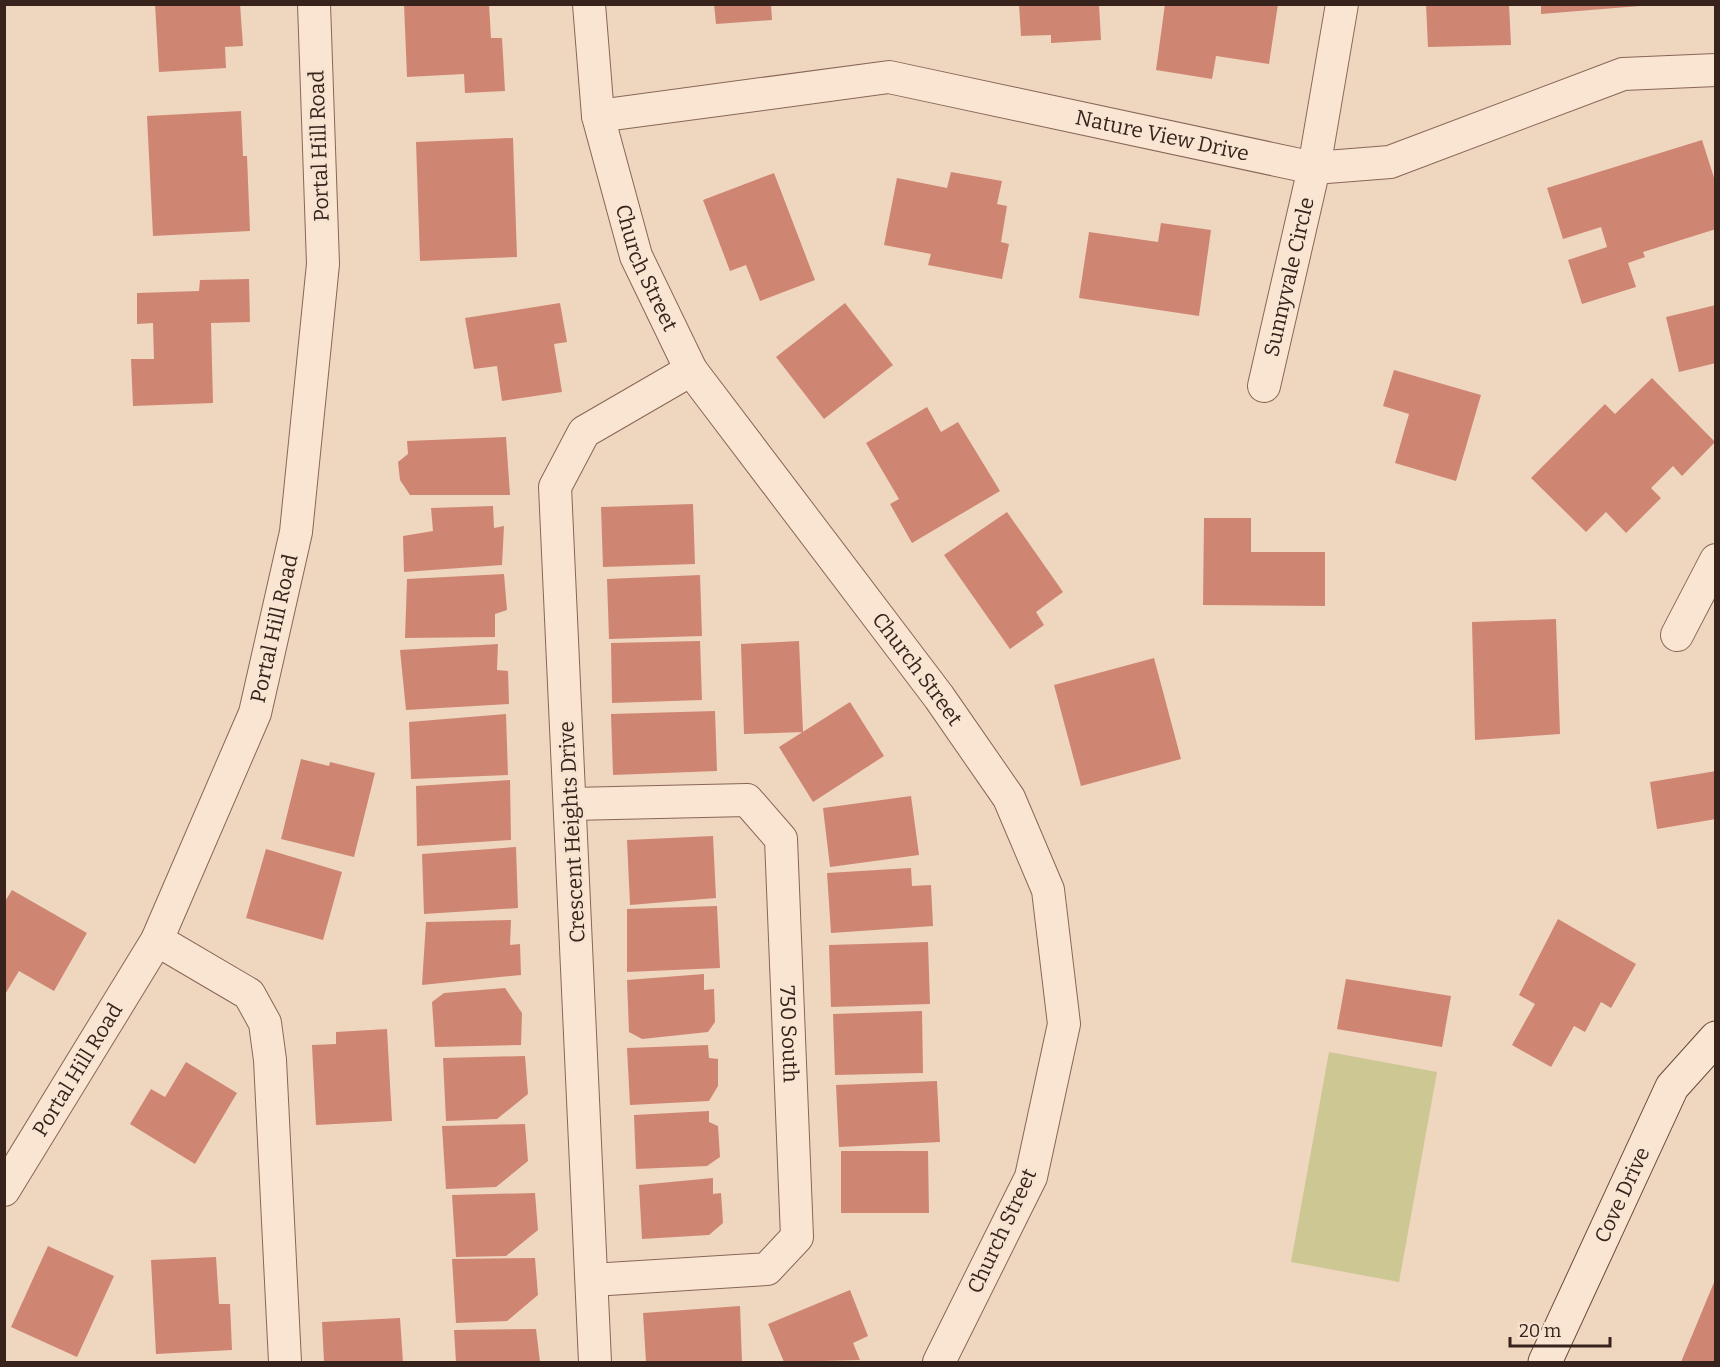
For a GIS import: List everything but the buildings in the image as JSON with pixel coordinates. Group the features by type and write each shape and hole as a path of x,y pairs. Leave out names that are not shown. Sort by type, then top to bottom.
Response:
{"main road":[{"name":"Cove Drive","path":"1545,1362 1672,1087 1716,1038"}],"street":[{"name":"Portal Hill Road","path":"4,1190 157,940 255,713 297,532 323,264 314,4"},
{"name":"Church Street","path":"589,4 598,116 636,256 691,370 939,697 1009,798 1048,890 1064,1024 1031,1177 939,1362"},
{"name":"Sunnyvale Circle","path":"1264,386 1314,168 1342,4"},
{"name":"Nature View Drive","path":"598,116 889,77 1314,168 1390,162 1623,74 1716,70"},
{"name":"Crescent Heights Drive","path":"595,1362 555,487 584,432 691,370"},
{"path":"1677,635 1716,560"},
{"name":"750 South","path":"571,804 747,800 781,839 798,1237 767,1269 592,1280"},
{"path":"157,940 249,994 265,1023 270,1060 285,1362"}],"shaded area":[{"path":"1329,1052 1437,1072 1399,1282 1291,1262"}]}
